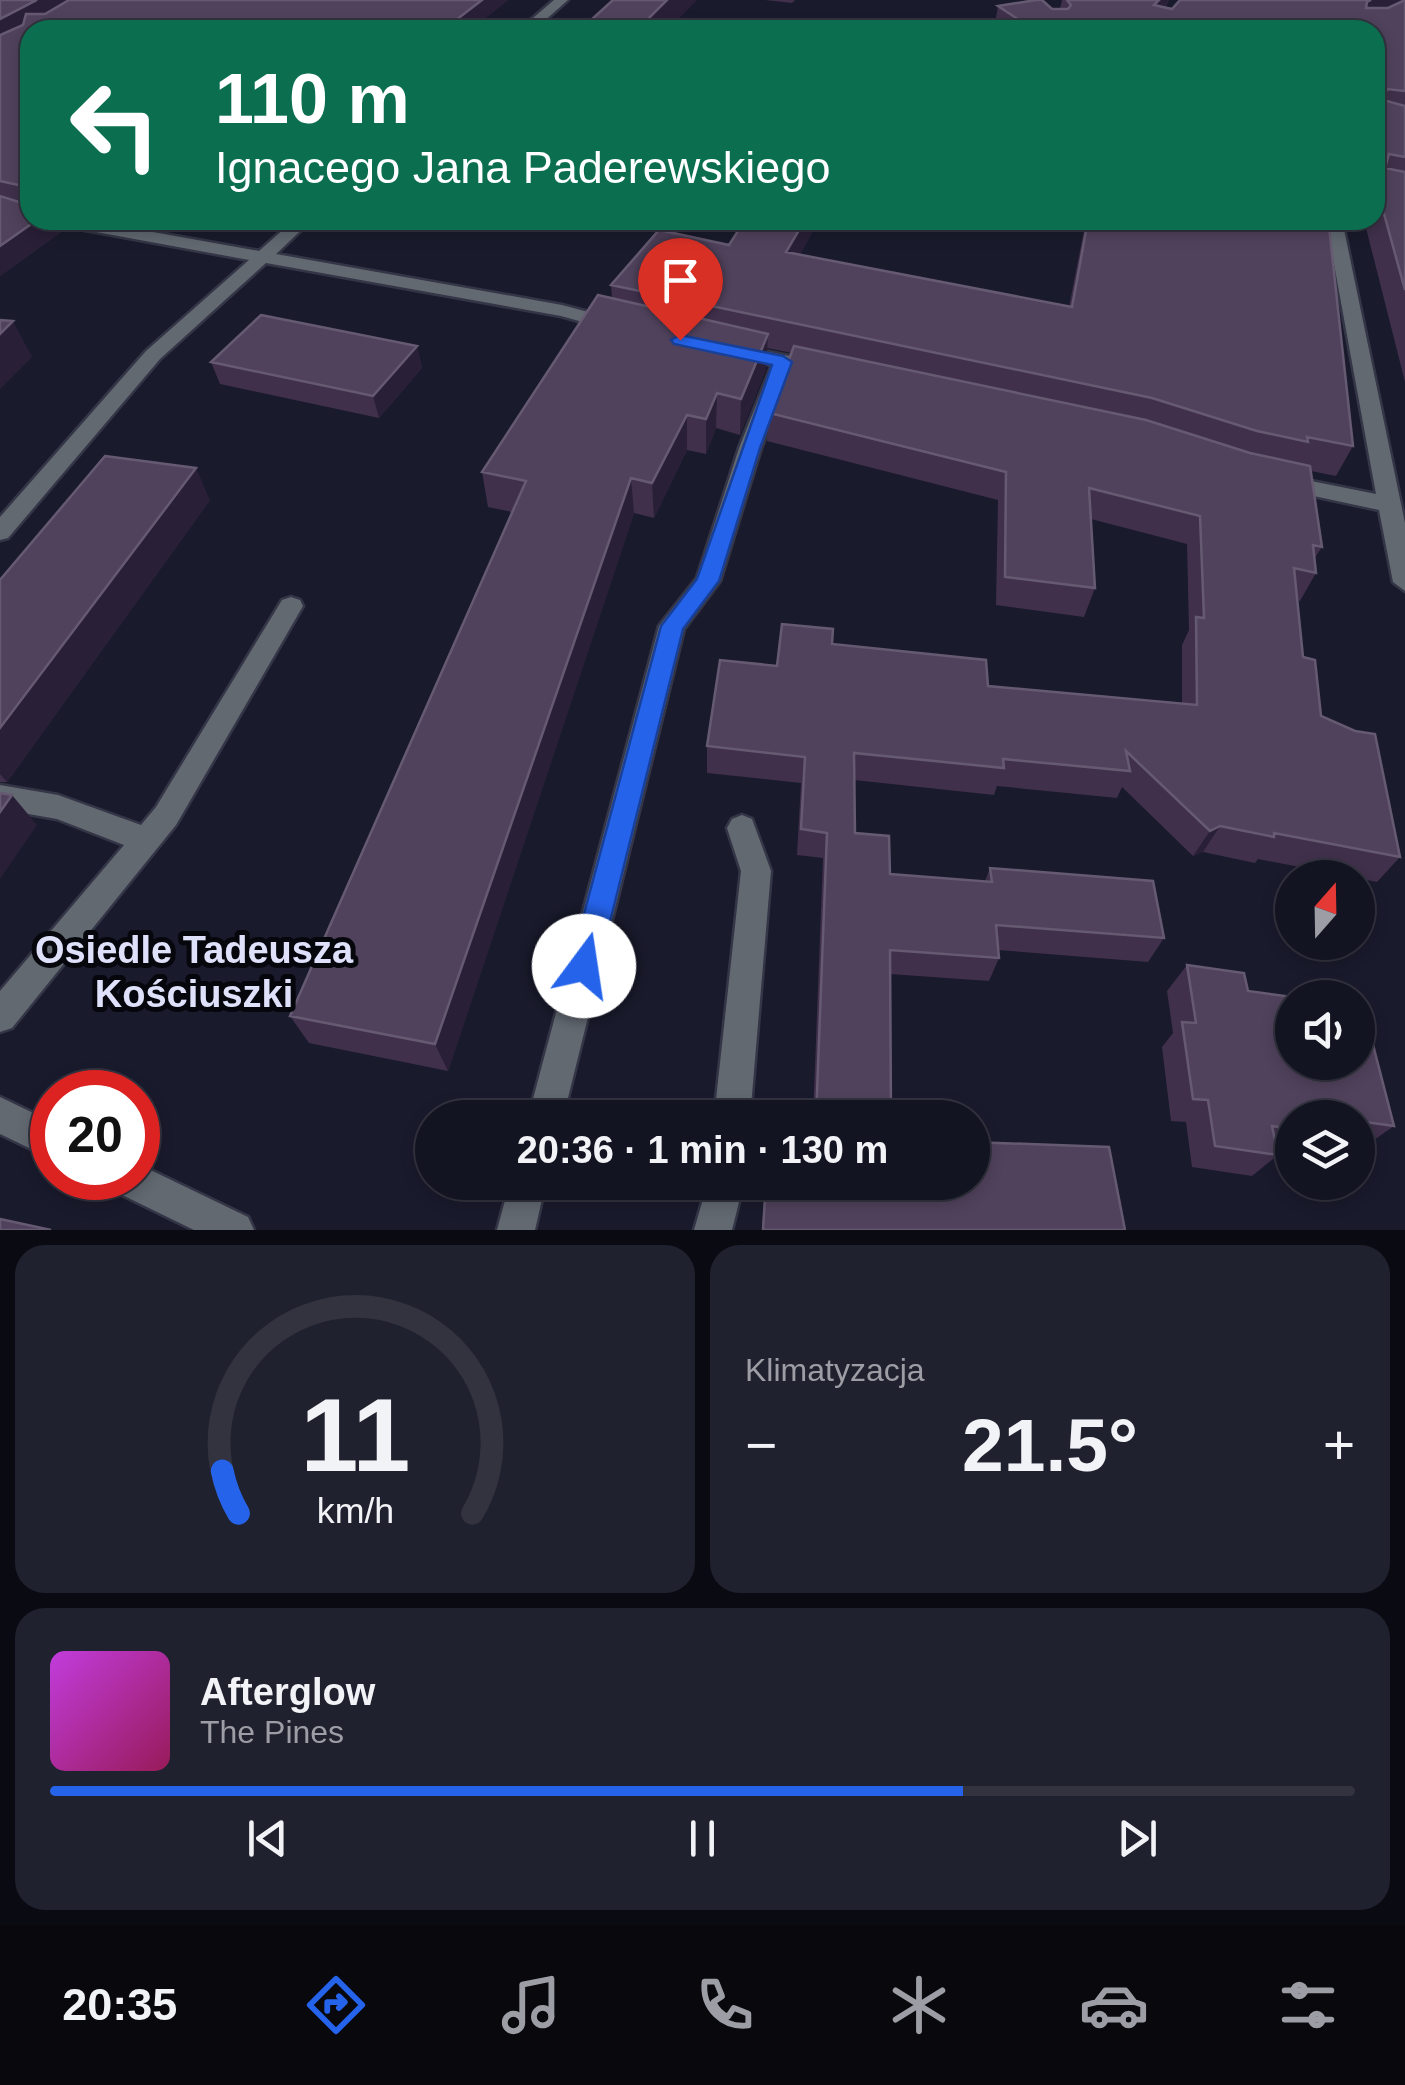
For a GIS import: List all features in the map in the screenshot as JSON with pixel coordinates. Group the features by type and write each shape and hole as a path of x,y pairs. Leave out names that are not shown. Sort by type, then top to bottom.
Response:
{"street":[{"path":"538,20 562,0"},
{"path":"111,230 562,311 633,330"},
{"path":"0,532 153,355 292,230"},
{"path":"1336,230 1405,582"},
{"path":"722,349 832,370"},
{"path":"550,1100 672,626 708,581 750,448 783,362"},
{"path":"1256,476 1389,504"},
{"path":"0,1016 166,816 291,606"},
{"path":"0,797 58,807 146,840"},
{"path":"734,1100 756,871 742,828"},
{"path":"0,1116 30,1130"},
{"path":"160,1194 235,1230"},
{"path":"516,1230 524,1200"},
{"path":"712,1230 721,1200"}],"building":[{"path":"0,0 37,0 0,19"},
{"path":"69,0 482,0 456,20 24,20 26,14 45,14"},
{"path":"613,0 667,0 647,20 591,20"},
{"path":"1042,0 1052,9 1068,9 1071,5 1067,0 1159,0 1154,5 1172,9 1180,0 1371,0 1366,8 1388,8 1405,0 1405,91 1387,89 1385,94 1385,20 1019,20 998,6"},
{"path":"20,26 20,185 0,181 0,35"},
{"path":"1385,101 1405,106 1405,157 1389,154 1385,168"},
{"path":"1385,168 1405,172 1405,290 1385,217"},
{"path":"0,196 19,202 23,230 0,246"},
{"path":"659,230 729,245 739,230 799,230 786,252 1072,307 1086,230 1329,230 1353,446 1257,431 1152,398 611,285"},
{"path":"598,295 768,334 741,399 717,393 706,419 687,415 652,483 631,478 435,1044 290,1016 526,481 482,472"},
{"path":"261,315 417,346 373,396 211,362"},
{"path":"0,320 13,321 0,334"},
{"path":"794,346 1146,420 1250,453 1310,466 1322,547 1313,545 1316,573 1294,568 1303,657 1315,660 1321,716 1355,731 1375,734 1400,857 1274,833 1274,837 1220,826 1210,831 1126,751 1130,771 1003,759 1004,768 854,753 855,833 889,836 890,874 992,882 990,868 1153,881 1164,938 996,925 999,958 890,950 891,1100 817,1100 827,833 801,829 805,757 707,746 720,660 777,666 782,624 833,629 832,644 986,660 988,686 1197,705 1196,617 1204,618 1200,516 1089,488 1095,588 1005,577 1006,472 769,413"},
{"path":"105,456 196,468 0,728 0,580"},
{"path":"0,793 12,795 0,812"},
{"path":"1187,965 1244,973 1248,991 1275,995 1275,1080 1375,1080 1375,1052 1394,1126 1375,1123 1375,1100 1275,1100 1275,1155 1215,1146 1208,1100 1193,1099 1182,1022 1196,1023"},
{"path":"990,1143 1109,1147 1125,1230 763,1230 765,1200 990,1200"},
{"path":"0,1219 51,1230 0,1230"}],"district":[{"name":"Osiedle Tadeusza Kościuszki","path":"194,972"}],"route":[{"path":"584,966 672,626 708,581 750,448 783,362 680,340"}]}
